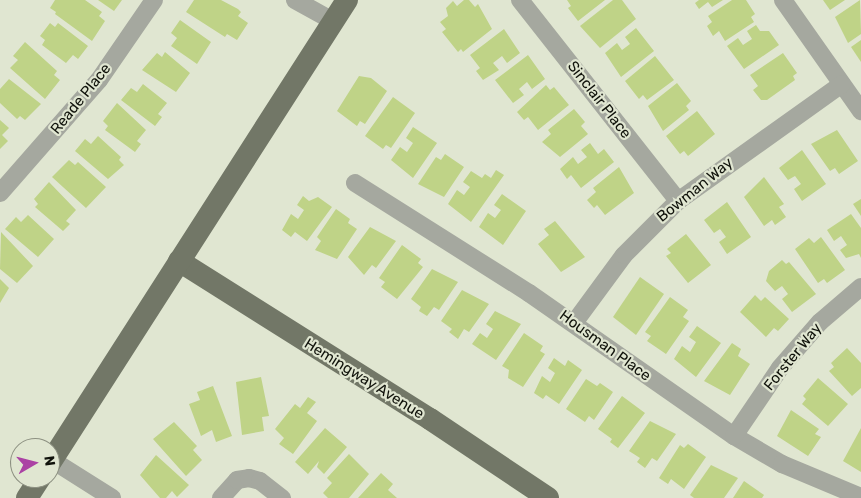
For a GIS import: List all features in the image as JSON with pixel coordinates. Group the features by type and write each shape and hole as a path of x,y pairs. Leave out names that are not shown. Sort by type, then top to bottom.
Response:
{"main road":[{"path":"60,447 346,0"},
{"name":"Hemingway Avenue","path":"179,261 430,419 548,498"}],"street":[{"name":"Reade Place","path":"0,193 99,80 154,0"},
{"path":"295,0 333,21"},
{"name":"Sinclair Place","path":"520,0 678,201"},
{"path":"782,0 861,111"},
{"name":"Bowman Way","path":"574,323 624,255 678,201 842,84"},
{"name":"Housman Place","path":"355,183 574,323 734,436 782,464 861,497"},
{"name":"Forster Way","path":"734,436 780,368 820,322 861,287"},
{"path":"60,473 112,498"},
{"path":"221,498 237,480 249,478 260,480 282,498"}],"building":[{"path":"55,0 85,0 102,12 99,16 105,21 92,41 55,14 56,12 50,8"},
{"path":"98,0 122,0 114,11"},
{"path":"194,0 221,0 238,9 241,12 238,16 248,23 237,40 227,34 225,37 186,12"},
{"path":"464,0 469,0 475,7 478,4 492,29 463,52 461,49 458,52 442,32 446,29 440,22 448,16 446,8 453,1 457,6"},
{"path":"567,0 605,0 578,21 568,8 571,6"},
{"path":"613,0 622,0 636,19 600,48 580,26"},
{"path":"699,0 723,0 712,7 708,2 699,9 695,3"},
{"path":"732,0 746,0 755,14 751,17 754,22 725,41 719,31 713,36 707,26 712,22 708,16"},
{"path":"823,0 845,0 830,10"},
{"path":"860,0 861,34 848,43 835,17"},
{"path":"180,20 211,42 197,64 171,46 177,38 171,33"},
{"path":"50,23 55,27 58,23 88,46 78,59 73,55 66,63 42,45 45,40 40,36"},
{"path":"756,25 760,31 769,31 779,45 744,69 727,46 738,38 743,45 752,39 747,31"},
{"path":"636,28 654,51 621,77 605,53 617,43 622,50 630,44 625,37"},
{"path":"504,29 520,53 507,63 502,56 493,63 499,70 483,80 476,71 480,68 470,55"},
{"path":"861,40 861,62 851,47"},
{"path":"25,42 57,71 54,75 60,80 45,99 10,68 18,60 13,56"},
{"path":"165,52 190,73 176,92 142,70 157,53 162,57"},
{"path":"783,53 797,73 793,76 795,80 767,100 761,100 753,90 758,86 750,75"},
{"path":"528,55 545,79 532,89 527,82 519,89 524,95 513,103 495,80"},
{"path":"655,56 674,80 647,100 643,95 639,99 625,81"},
{"path":"359,76 371,78 387,91 365,124 360,121 357,126 337,111"},
{"path":"9,79 41,104 25,120 20,116 17,119 0,103 0,89"},
{"path":"677,83 691,101 686,106 689,110 663,131 648,106"},
{"path":"143,84 167,103 158,114 162,117 155,126 121,100 131,88 137,92"},
{"path":"546,85 550,90 554,87 569,105 538,130 528,117 524,120 517,112"},
{"path":"393,97 415,113 391,148 386,145 383,149 365,136"},
{"path":"117,103 146,130 137,141 141,144 135,152 105,130 108,126 103,121"},
{"path":"574,109 585,122 581,126 588,134 560,157 542,142 551,134 548,130"},
{"path":"697,111 715,134 688,156 684,151 680,154 666,136"},
{"path":"0,120 9,128 2,135 8,141 0,149"},
{"path":"413,127 437,143 413,178 391,160 400,147 407,152 413,143 406,138"},
{"path":"837,130 858,161 839,174 835,168 830,171 811,144"},
{"path":"98,136 121,157 119,160 124,165 108,179 75,151 85,139 91,144"},
{"path":"590,143 598,154 604,149 614,162 581,188 571,175 567,179 560,169 573,157 578,164 587,157 581,150"},
{"path":"802,150 826,184 802,201 794,189 801,184 795,176 788,180 779,168"},
{"path":"445,154 464,167 444,197 418,184 436,157 441,160"},
{"path":"69,160 75,165 78,162 106,187 86,208 52,177"},
{"path":"619,167 634,193 605,215 597,205 594,208 587,200 596,192 593,188"},
{"path":"496,170 504,175 471,222 448,204 457,190 464,195 470,187 463,182 471,171 482,178 485,174 491,178"},
{"path":"764,177 784,204 779,207 786,217 775,225 772,220 764,226 744,197"},
{"path":"49,182 76,210 66,221 70,224 63,231 35,207 38,204 34,199"},
{"path":"502,194 526,211 503,245 479,227 488,213 495,218 501,210 494,205"},
{"path":"303,196 309,201 318,197 332,207 307,241 295,232 291,237 282,230 291,214 298,219 304,210 297,205"},
{"path":"861,199 861,216 853,204"},
{"path":"727,202 751,237 727,254 719,242 726,237 720,229 714,233 704,220"},
{"path":"336,209 350,219 348,223 357,229 337,259 315,250 321,241 317,237"},
{"path":"851,214 861,228 861,258 859,254 846,258 840,250 847,245 841,236 834,241 827,230"},
{"path":"28,215 54,239 38,257 5,229 16,217 21,222"},
{"path":"555,221 585,257 561,272 538,244 549,235 544,229"},
{"path":"370,227 396,241 376,268 372,265 364,275 348,257"},
{"path":"1,232 33,266 17,283 0,269"},
{"path":"686,234 711,265 688,283 666,256 671,253 667,249"},
{"path":"821,237 845,270 827,283 824,279 818,283 795,249 809,238 814,243"},
{"path":"402,245 421,259 418,263 423,267 397,299 381,287 385,282 379,278"},
{"path":"782,260 786,264 789,262 816,294 792,312 782,299 788,294 782,286 775,291 766,281 769,271"},
{"path":"432,269 458,282 439,310 434,307 427,316 419,311 421,307 411,299"},
{"path":"640,277 664,294 636,335 613,317"},
{"path":"0,279 9,288 0,303"},
{"path":"462,290 489,304 469,332 464,329 458,339 449,332 452,329 441,321"},
{"path":"755,295 761,301 765,297 789,319 778,331 774,328 766,337 740,312"},
{"path":"670,297 688,310 683,317 689,321 666,354 647,341 651,336 645,332"},
{"path":"495,311 521,324 496,360 472,344 480,333 487,338 493,329 486,324"},
{"path":"697,326 721,343 696,377 674,359 682,346 690,352 696,342 689,337"},
{"path":"524,333 543,346 540,351 545,354 523,387 508,378 509,370 502,366"},
{"path":"732,343 741,349 738,356 750,364 730,395 704,381"},
{"path":"847,348 861,363 861,388 852,396 829,371 834,367 831,363"},
{"path":"554,358 565,366 568,360 582,370 559,404 546,395 543,399 534,393 542,376 550,382 555,373 548,368"},
{"path":"261,377 269,416 262,417 264,431 242,435 236,382"},
{"path":"818,378 848,404 828,426 802,404 806,399 803,396"},
{"path":"586,379 597,386 600,383 613,392 594,420 589,416 585,422 566,409"},
{"path":"213,386 232,436 216,442 212,430 201,436 189,404 200,400 197,392"},
{"path":"622,396 645,413 618,448 610,442 612,439 598,429"},
{"path":"308,397 316,402 307,413 317,421 293,454 279,444 284,438 275,429 295,404 300,408"},
{"path":"791,410 819,429 815,434 821,437 808,456 777,436"},
{"path":"650,421 676,434 657,461 652,458 645,468 637,462 640,458 629,451"},
{"path":"174,422 197,446 193,450 202,460 186,476 153,439"},
{"path":"325,428 347,447 324,474 317,467 319,461 308,474 295,462"},
{"path":"861,428 861,472 843,461"},
{"path":"688,444 706,457 684,489 671,479 668,484 659,478 680,445 684,448"},
{"path":"349,454 369,474 349,498 328,498 323,493 332,483 327,478"},
{"path":"156,455 189,485 177,497 172,491 166,498 160,498 140,475"},
{"path":"711,465 738,478 724,498 694,498 690,495"},
{"path":"381,473 393,484 388,490 397,498 358,498"},
{"path":"744,481 764,495 762,498 733,498"}]}
